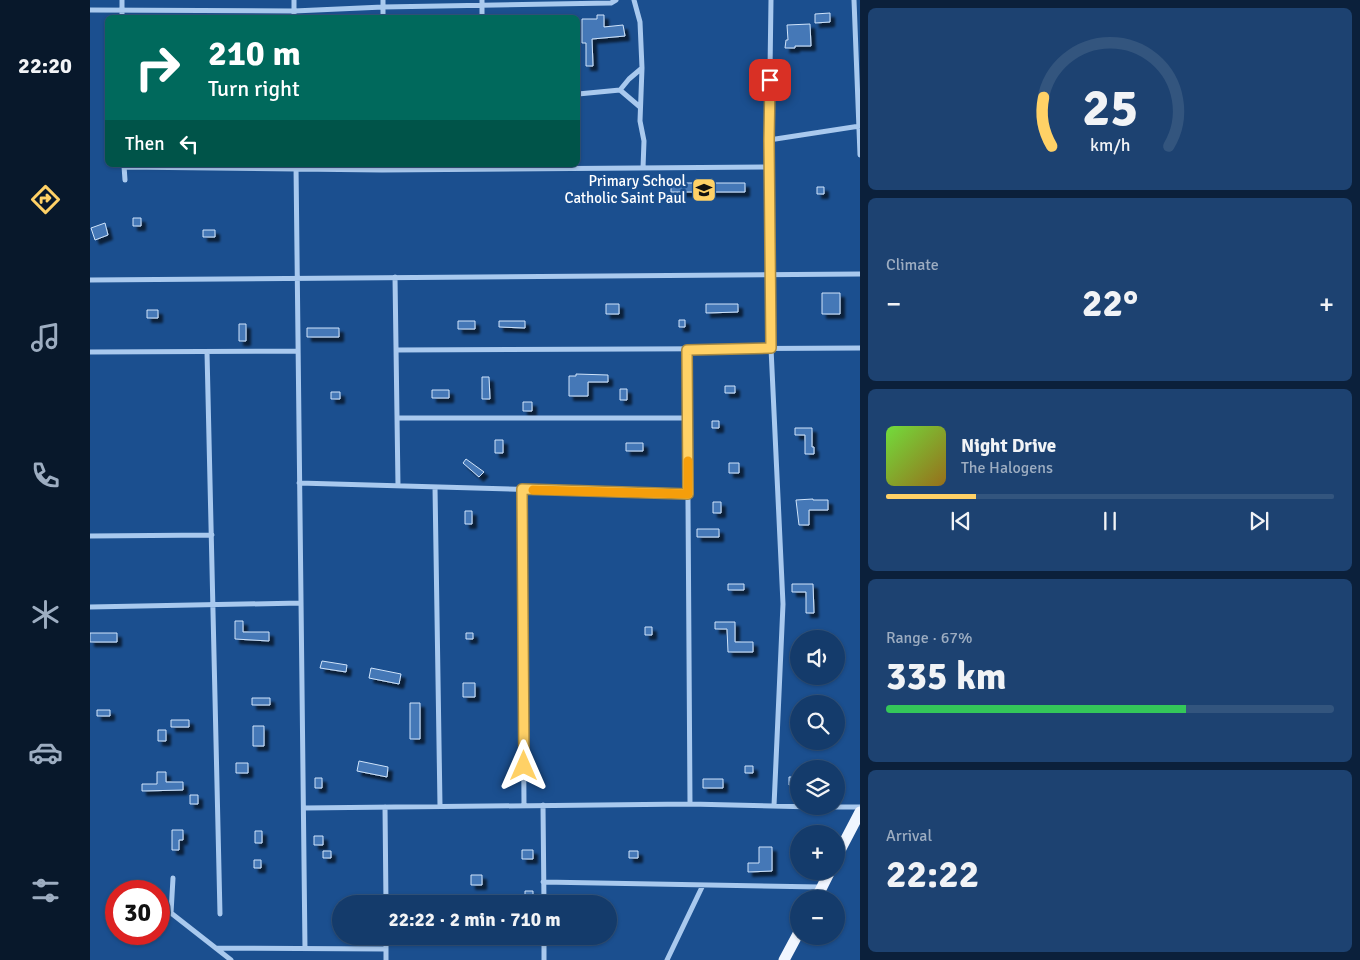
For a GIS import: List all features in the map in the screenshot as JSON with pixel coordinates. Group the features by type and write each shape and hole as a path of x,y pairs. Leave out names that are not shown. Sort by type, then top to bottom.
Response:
{"main road":[{"path":"845,841 860,812"},
{"path":"820,890 826,880"},
{"path":"784,960 792,945"}],"street":[{"path":"122,0 122,15"},
{"path":"294,0 294,15"},
{"path":"383,0 383,15"},
{"path":"90,10 294,10 482,2 612,3 616,0"},
{"path":"634,0 640,22 642,68 640,121 644,149 643,168"},
{"path":"770,0 771,348 783,604 774,806"},
{"path":"854,0 858,57 860,155"},
{"path":"482,2 482,15"},
{"path":"580,94 620,90 642,68"},
{"path":"620,90 640,107"},
{"path":"769,140 860,126"},
{"path":"124,167 125,180"},
{"path":"305,948 296,167 770,167"},
{"path":"90,280 860,274"},
{"path":"395,277 398,486"},
{"path":"396,350 860,348"},
{"path":"687,350 690,804"},
{"path":"90,352 298,351"},
{"path":"207,352 220,914"},
{"path":"397,418 687,418"},
{"path":"300,483 688,494"},
{"path":"436,487 440,806"},
{"path":"522,489 524,805"},
{"path":"90,536 212,535"},
{"path":"90,607 301,603"},
{"path":"304,808 690,804 860,807"},
{"path":"543,805 544,895"},
{"path":"385,807 386,895"},
{"path":"172,878 171,913 231,960"},
{"path":"544,882 822,887"},
{"path":"667,960 703,885"},
{"path":"386,945 386,960"},
{"path":"544,945 544,960"},
{"path":"216,948 386,949"}],"building":[{"path":"830,13 830,22 815,23 815,14"},
{"path":"597,15 604,15 604,27 623,25 625,36 592,39 593,66 586,66 586,43 582,43 582,19 597,19"},
{"path":"810,24 811,46 785,48 786,40 788,40 787,25"},
{"path":"671,183 745,183 745,192 671,192"},
{"path":"817,187 824,187 824,194 817,194"},
{"path":"133,218 141,218 141,226 133,226"},
{"path":"105,223 108,235 95,240 91,228"},
{"path":"203,230 215,230 215,237 203,237"},
{"path":"822,293 840,293 840,314 822,314"},
{"path":"606,304 619,304 619,314 606,314"},
{"path":"706,304 738,304 738,312 706,313"},
{"path":"147,310 158,310 158,318 147,318"},
{"path":"679,320 685,320 685,327 679,327"},
{"path":"458,321 475,321 475,329 458,329"},
{"path":"499,321 525,321 525,328 499,327"},
{"path":"239,324 246,324 246,341 239,341"},
{"path":"307,328 339,328 339,337 307,337"},
{"path":"576,374 608,375 608,382 588,382 588,396 569,396 569,376 576,376"},
{"path":"482,377 489,377 490,399 482,399"},
{"path":"725,386 735,386 735,393 725,393"},
{"path":"620,389 627,389 627,400 620,400"},
{"path":"432,390 449,390 449,398 432,398"},
{"path":"331,392 340,392 340,399 331,399"},
{"path":"523,402 532,402 532,411 523,411"},
{"path":"712,421 719,421 719,428 712,428"},
{"path":"795,428 812,428 814,454 805,454 805,435 795,435"},
{"path":"495,440 503,440 503,453 495,453"},
{"path":"626,443 643,443 643,451 626,451"},
{"path":"466,459 484,472 479,477 463,463"},
{"path":"729,463 739,463 739,473 729,473"},
{"path":"796,500 828,500 828,510 809,510 809,525 799,525"},
{"path":"713,502 721,502 721,513 713,513"},
{"path":"465,511 472,511 472,524 465,524"},
{"path":"697,529 719,529 719,537 697,537"},
{"path":"728,584 744,584 744,590 728,590"},
{"path":"792,584 813,584 814,613 806,613 806,592 792,592"},
{"path":"235,621 243,621 243,632 269,632 269,641 235,639"},
{"path":"715,622 735,622 735,642 753,642 753,652 728,652 727,629 715,629"},
{"path":"645,627 652,627 652,635 645,635"},
{"path":"90,633 117,633 117,642 90,642"},
{"path":"466,633 473,633 473,639 466,639"},
{"path":"322,661 347,665 346,672 320,668"},
{"path":"371,668 401,674 399,684 369,678"},
{"path":"463,683 475,683 475,697 463,697"},
{"path":"252,698 270,698 270,705 252,705"},
{"path":"410,703 420,703 420,739 410,739"},
{"path":"97,710 110,710 110,716 97,716"},
{"path":"171,720 189,720 189,727 171,727"},
{"path":"253,726 264,726 264,746 253,746"},
{"path":"158,730 166,730 166,741 158,741"},
{"path":"359,761 388,767 387,777 357,771"},
{"path":"236,763 248,763 248,773 236,773"},
{"path":"745,766 753,766 753,773 745,773"},
{"path":"157,772 166,772 166,782 183,782 183,790 142,791 142,784 157,784"},
{"path":"315,778 322,778 322,788 315,788"},
{"path":"703,779 723,779 723,788 703,788"},
{"path":"190,795 198,795 198,804 190,804"},
{"path":"172,830 183,830 183,840 179,840 179,850 172,850"},
{"path":"255,831 262,831 262,843 255,843"},
{"path":"314,836 323,836 323,845 314,845"},
{"path":"759,847 772,847 772,871 748,872 748,863 759,863"},
{"path":"522,850 533,850 533,859 522,859"},
{"path":"323,851 331,851 331,858 323,858"},
{"path":"629,851 638,851 638,858 629,858"},
{"path":"254,860 261,860 261,868 254,868"},
{"path":"471,875 482,875 482,885 471,885"},
{"path":"525,891 533,891 533,895 525,895"}],"slow traffic":[{"path":"533,490 688,494 688,461"}],"place":[{"name":"Primary School Catholic Saint Paul","path":"704,190"}],"route":[{"path":"524,766 522,489 688,494 687,350 771,348 770,80"}]}
